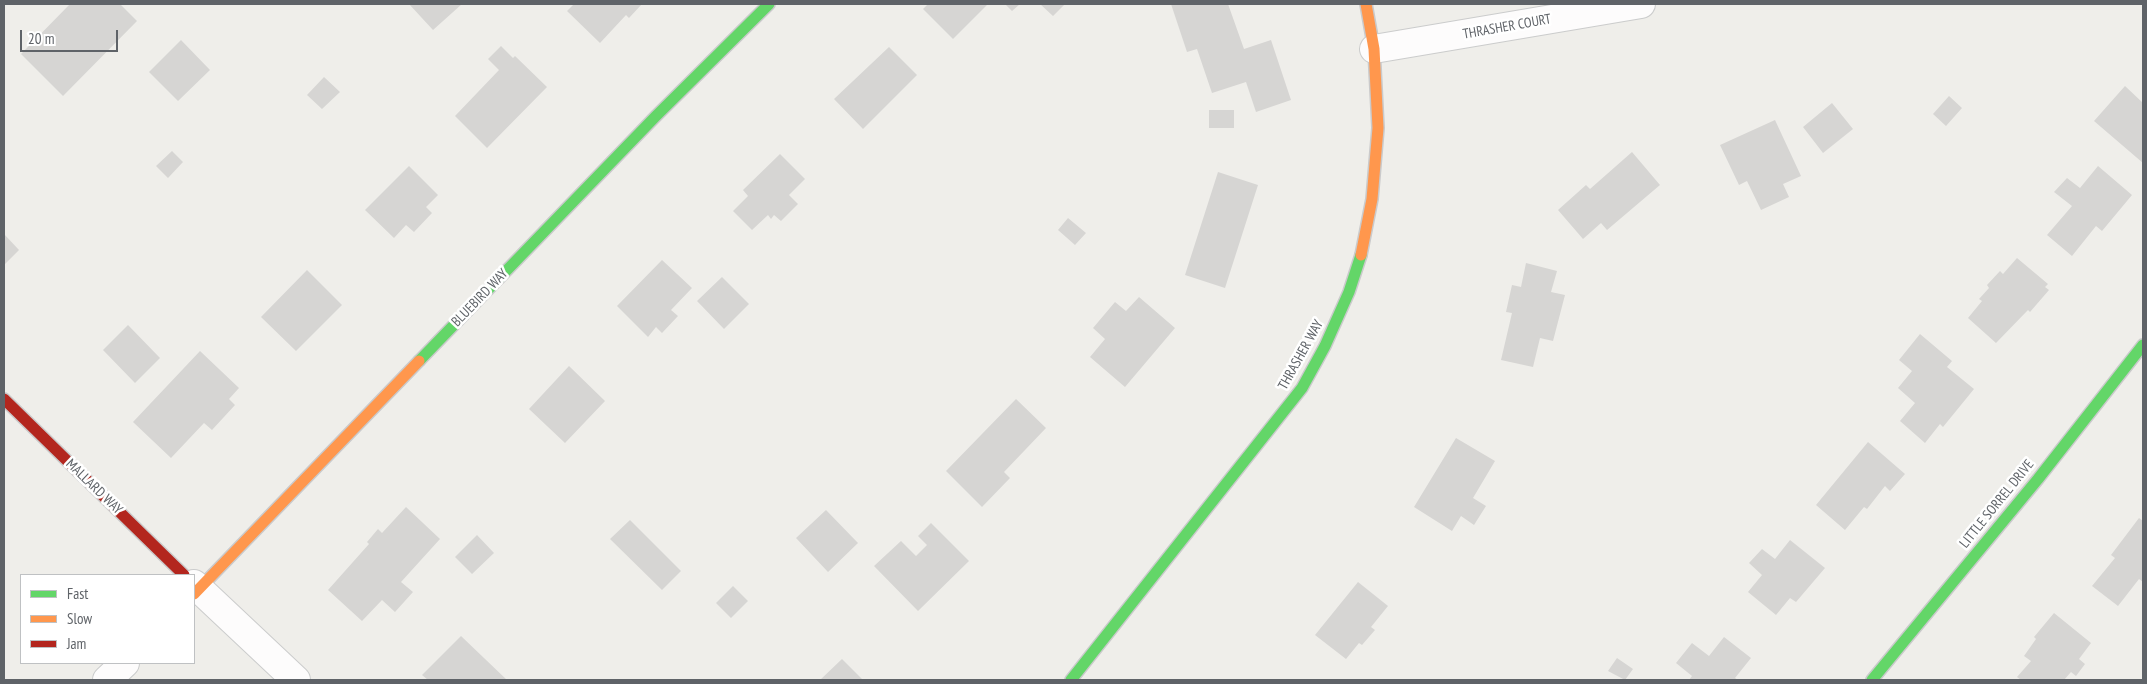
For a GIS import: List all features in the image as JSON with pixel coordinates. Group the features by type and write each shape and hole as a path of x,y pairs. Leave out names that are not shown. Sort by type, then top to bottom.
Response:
{"street":[{"name":"BLUEBIRD WAY","path":"195,584 656,116 769,4"},
{"name":"THRASHER WAY","path":"1071,680 1302,388 1325,346 1352,283 1363,247 1372,199 1378,128 1374,50 1366,4"},
{"name":"THRASHER COURT","path":"1374,50 1641,4"},
{"name":"LITTLE SORREL DRIVE","path":"1872,680 2038,479 2143,345"},
{"name":"MALLARD WAY","path":"4,398 181,574"},
{"name":"MALLARD WAY","path":"195,588 296,680"},
{"path":"108,680 124,664"}],"building":[{"path":"70,4 120,4 137,21 63,96 21,54"},
{"path":"409,4 462,4 433,30"},
{"path":"574,4 642,4 629,18 626,15 600,43 567,11"},
{"path":"928,4 988,4 953,39 923,9"},
{"path":"1005,4 1020,4 1012,11"},
{"path":"1040,4 1065,4 1053,16"},
{"path":"1171,4 1228,4 1244,49 1271,40 1291,100 1256,112 1246,82 1212,93 1197,49 1187,52"},
{"path":"181,40 210,70 178,101 149,72"},
{"path":"501,46 513,58 515,56 547,87 487,148 455,116 499,70 488,59"},
{"path":"889,47 917,75 863,129 834,99"},
{"path":"324,77 340,92 322,109 307,95"},
{"path":"2125,86 2143,103 2143,163 2094,121"},
{"path":"1949,96 1962,108 1946,126 1933,114"},
{"path":"1832,103 1853,129 1823,153 1803,127"},
{"path":"1209,110 1234,110 1234,128 1209,128"},
{"path":"1775,120 1801,176 1783,184 1789,197 1761,210 1747,181 1739,185 1720,145"},
{"path":"172,151 183,162 168,178 156,166"},
{"path":"1632,152 1660,185 1607,230 1601,223 1583,239 1558,210 1586,185 1590,189"},
{"path":"780,154 805,179 789,195 798,204 781,221 774,215 771,219 768,215 752,230 733,211 748,196 743,190"},
{"path":"409,166 438,195 426,207 432,213 414,232 406,225 394,238 365,210"},
{"path":"2098,166 2132,195 2102,231 2096,226 2072,256 2047,235 2072,206 2054,192 2067,178 2080,188"},
{"path":"1218,172 1258,185 1225,288 1185,275"},
{"path":"1068,218 1086,233 1075,245 1058,230"},
{"path":"4,234 19,250 4,265"},
{"path":"2017,258 2048,284 2045,287 2049,290 2030,312 2028,310 1996,343 1968,318 1982,301 1979,299 1989,288 1987,285 2000,271 2003,274"},
{"path":"662,260 692,288 671,310 678,316 662,333 656,327 648,337 617,306"},
{"path":"1526,263 1557,271 1551,292 1565,295 1553,341 1540,338 1533,367 1501,360 1512,313 1506,312 1512,285 1521,287"},
{"path":"307,270 342,305 296,351 261,317"},
{"path":"722,277 749,304 724,329 697,301"},
{"path":"1139,297 1175,328 1125,387 1090,357 1105,339 1093,328 1115,302 1126,311"},
{"path":"128,325 160,358 135,383 103,350"},
{"path":"1920,334 1952,361 1947,367 1974,389 1943,427 1940,424 1925,443 1900,421 1915,403 1898,388 1912,371 1899,360"},
{"path":"200,351 239,388 229,399 235,405 212,430 204,423 171,458 133,422"},
{"path":"569,366 605,401 565,443 529,409"},
{"path":"1016,399 1046,428 1004,472 1010,478 982,507 946,471"},
{"path":"1456,438 1495,461 1473,498 1486,506 1474,525 1461,516 1452,531 1414,507"},
{"path":"1868,442 1905,474 1890,491 1885,486 1867,509 1864,507 1845,530 1816,505"},
{"path":"406,507 440,539 401,582 413,592 395,612 382,600 362,621 328,590 369,544 367,542 378,529 382,533"},
{"path":"826,510 858,543 828,572 796,538"},
{"path":"2139,518 2143,521 2143,582 2139,579 2118,606 2092,586 2115,558 2111,555"},
{"path":"630,520 681,571 662,590 610,539"},
{"path":"931,523 969,561 918,611 874,566 901,541 916,556 927,545 918,536"},
{"path":"477,535 494,553 472,574 455,557"},
{"path":"1790,540 1825,568 1796,602 1790,598 1776,615 1748,592 1762,575 1749,563 1762,549 1775,559"},
{"path":"1358,582 1388,606 1371,627 1375,630 1362,645 1359,643 1346,659 1315,635"},
{"path":"733,586 748,601 731,618 716,603"},
{"path":"2054,613 2091,643 2079,659 2085,664 2076,676 2071,672 2064,680 2021,680 2017,677 2031,661 2024,656 2036,639 2034,637"},
{"path":"461,636 507,680 428,680 422,675"},
{"path":"1724,637 1751,658 1735,678 1738,680 1689,680 1692,676 1676,663 1692,643 1709,656"},
{"path":"1617,658 1633,669 1625,680 1608,671"},
{"path":"842,659 863,680 820,680"}],"traffic: fast":[{"path":"419,361 656,116 769,4"},
{"path":"1071,680 1302,388 1325,346 1349,292 1361,255"},
{"path":"1872,680 2038,479 2143,345"}],"traffic: slow":[{"path":"1361,255 1372,199 1378,128 1374,49 1366,4"},
{"path":"195,593 419,361"}],"traffic: jam":[{"path":"4,399 183,574"}]}
